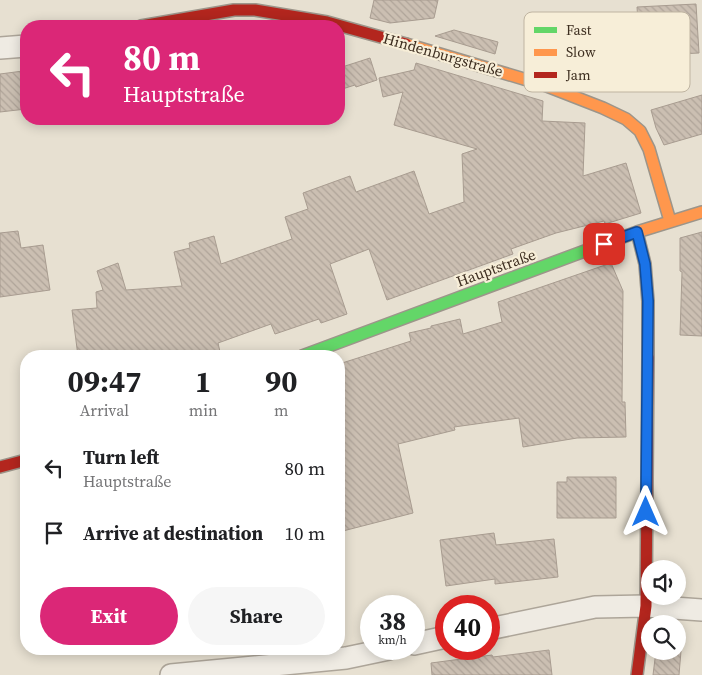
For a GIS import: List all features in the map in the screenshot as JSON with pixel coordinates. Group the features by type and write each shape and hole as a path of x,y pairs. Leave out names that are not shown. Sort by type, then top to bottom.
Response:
{"street":[{"name":"Hindenburgstraße","path":"176,20 234,10 255,10 316,20"},
{"name":"Hindenburgstraße","path":"345,27 524,79"},
{"path":"0,48 20,46"},
{"name":"Hindenburgstraße","path":"562,92 626,119 640,131 649,149 670,221"},
{"name":"Hauptstraße","path":"318,350 637,232 702,212"},
{"path":"637,232 645,264 648,301 646,606 637,675"},
{"path":"0,467 20,462"},
{"path":"500,627 596,607 646,606 702,610"},
{"path":"171,675 360,655"}],"building":[{"path":"374,0 438,0 434,18 390,23 370,18"},
{"path":"696,4 699,53 690,53 690,12 637,12 637,7"},
{"path":"454,30 498,42 495,54 435,36"},
{"path":"370,58 377,80 356,87 355,85 345,88 345,66"},
{"path":"416,63 543,101 542,121 585,123 583,176 626,163 641,213 605,224 604,221 556,233 511,249 513,254 387,300 369,249 330,264 347,314 321,323 319,319 275,334 271,324 218,343 220,350 77,350 72,310 97,308 96,292 103,290 97,271 118,263 126,290 182,286 174,252 190,248 189,243 214,236 221,264 292,239 285,217 308,209 303,193 350,176 356,192 414,171 429,214 464,202 462,154 477,149 394,125 403,92 383,97 379,78 414,70"},
{"path":"20,71 20,110 0,112 0,74"},
{"path":"702,95 702,134 664,145 656,128 651,110"},
{"path":"18,231 21,248 43,245 50,290 0,297 0,233"},
{"path":"702,232 702,336 680,335 682,272 680,271 680,238"},
{"path":"611,263 623,291 622,402 625,402 626,437 577,438 523,447 519,418 454,427 455,430 398,444 413,513 345,530 345,362 411,341 409,333 431,328 431,326 460,319 463,334 502,322 498,302"},
{"path":"567,477 616,477 616,518 557,518 557,482 567,482"},
{"path":"494,533 496,545 554,539 558,577 495,584 495,579 446,586 440,540"},
{"path":"549,650 552,675 432,675 431,663 454,660 500,660 500,656"},
{"path":"655,660 680,660 679,675 653,675"}],"traffic: fast":[{"path":"318,350 590,249"}],"traffic: slow":[{"path":"406,44 524,79"},
{"path":"562,92 626,119 640,131 649,149 670,221"},
{"path":"590,249 702,212"},
{"path":"637,232 645,264 648,301 648,357"}],"traffic: jam":[{"path":"176,20 234,10 255,10 315,20"},
{"path":"345,27 406,44"},
{"path":"637,675 646,606 648,357"},
{"path":"0,467 20,462"}],"route":[{"path":"604,244 637,232 645,264 648,301 646,512"}]}
